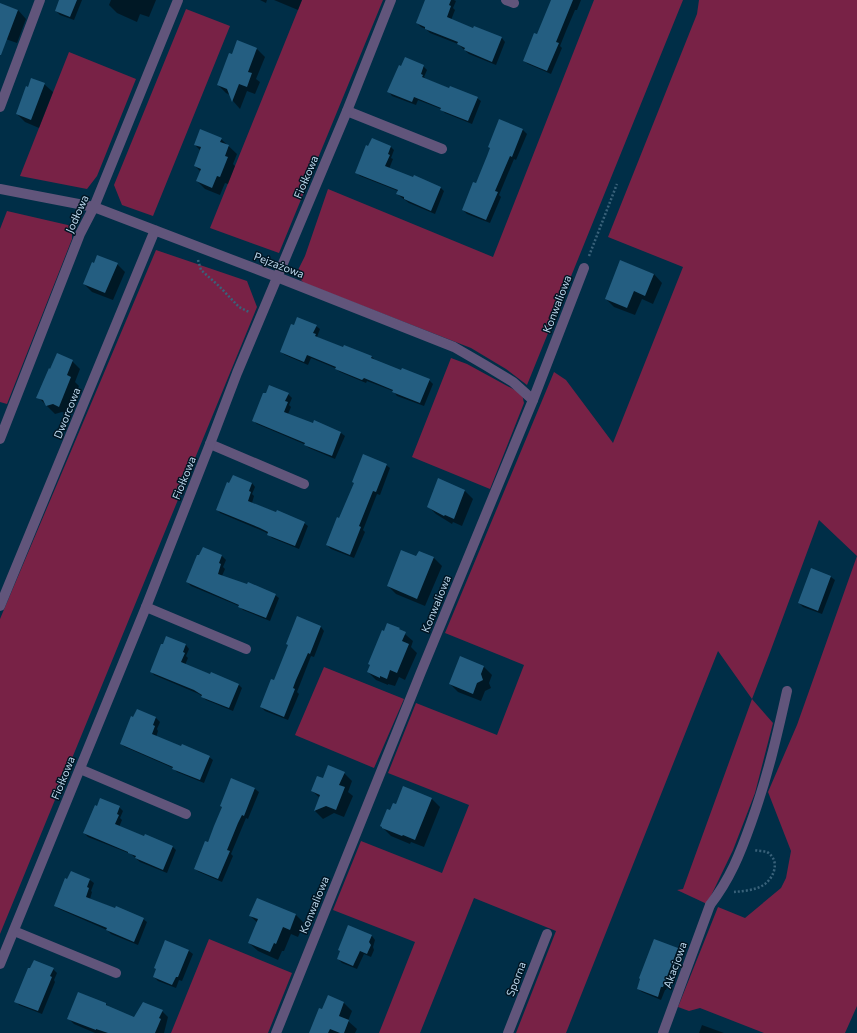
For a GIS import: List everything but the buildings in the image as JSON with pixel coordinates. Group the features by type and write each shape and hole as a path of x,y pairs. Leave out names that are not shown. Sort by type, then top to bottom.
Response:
{"street":[{"path":"0,107 40,0"},
{"name":"Jodłowa","path":"0,440 80,234 94,207 178,0"},
{"name":"Fiołkowa","path":"0,964 146,608 237,373 347,111 391,0"},
{"path":"347,111 442,150"},
{"name":"Pejzażowa","path":"0,189 94,207 454,347 513,382 533,400"},
{"name":"Dworcowa","path":"0,606 155,230"},
{"name":"Konwaliowa","path":"276,1033 412,694 533,400 584,268"},
{"path":"210,444 304,484"},
{"path":"146,608 246,649"},
{"name":"Akacjowa","path":"663,1033 710,905 728,879 739,856 764,787 776,741 786,690"},
{"path":"80,769 186,814"},
{"path":"14,931 116,973"},
{"name":"Sporna","path":"508,1033 547,934"}],"path":[{"name":"Konwaliowa","path":"584,268 617,184"},
{"path":"195,245 201,270 239,307 260,318"},
{"path":"718,894 751,890 764,885 774,874 775,864 772,857 766,852 754,850 739,856"}],"shaded area":[{"path":"302,0 383,0 279,253 210,228"},
{"path":"594,0 683,0 527,385 506,369 471,348 304,283 300,279 298,270 305,256 328,189 493,257"},
{"path":"699,0 857,0 857,556 819,520 752,699 718,651 566,1033 516,1033 556,931 474,898 420,1033 379,1033 415,942 333,910 361,841 442,873 469,805 388,773 416,703 497,735 524,665 445,633 554,372 566,380 613,443 683,267 608,237 697,14"},
{"path":"186,9 230,26 153,216 122,205 114,185"},
{"path":"69,52 136,79 97,176 87,189 20,176"},
{"path":"7,211 72,226 72,239 7,404 0,402 0,229"},
{"path":"156,250 247,281 257,307 0,934 0,619"},
{"path":"451,358 467,364 522,394 524,403 490,489 412,457"},
{"path":"857,556 857,1006 845,1033 764,1033 700,1008 689,1011 678,1007 718,907 745,918 781,888 786,878 791,851 768,792 797,725"},
{"path":"324,667 404,699 374,768 295,735"},
{"path":"752,699 773,723 755,793 733,850 707,904 677,890 683,889"},
{"path":"209,939 292,973 268,1033 171,1033"}]}
